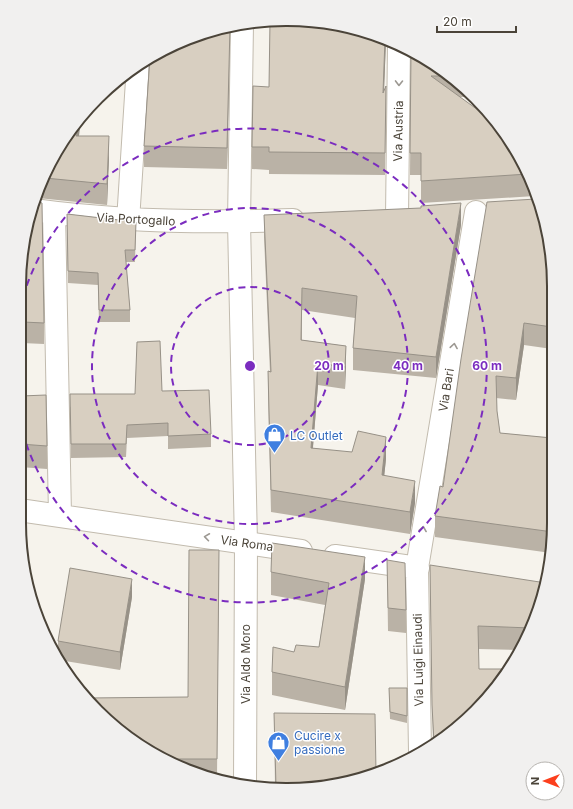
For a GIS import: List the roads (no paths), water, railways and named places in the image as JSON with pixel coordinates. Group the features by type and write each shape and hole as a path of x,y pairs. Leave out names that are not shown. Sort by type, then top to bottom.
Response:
{"street":[{"name":"Via Aldo Moro","path":"242,30 239,222 246,543 245,780"},
{"name":"Via Austria","path":"397,217 399,52"},
{"path":"128,221 137,73"},
{"name":"Via Portogallo","path":"38,211 128,221 239,222 310,220"},
{"path":"452,214 499,211"},
{"name":"Via Bari","path":"417,568 476,212"},
{"path":"54,213 60,515"},
{"path":"373,218 420,216"},
{"name":"Via Roma","path":"26,511 440,571"},
{"name":"Via Luigi Einaudi","path":"417,568 420,746"}],"place":[{"name":"LC Outlet","path":"275,454"},
{"name":"Cucire x passione","path":"279,762"}]}
